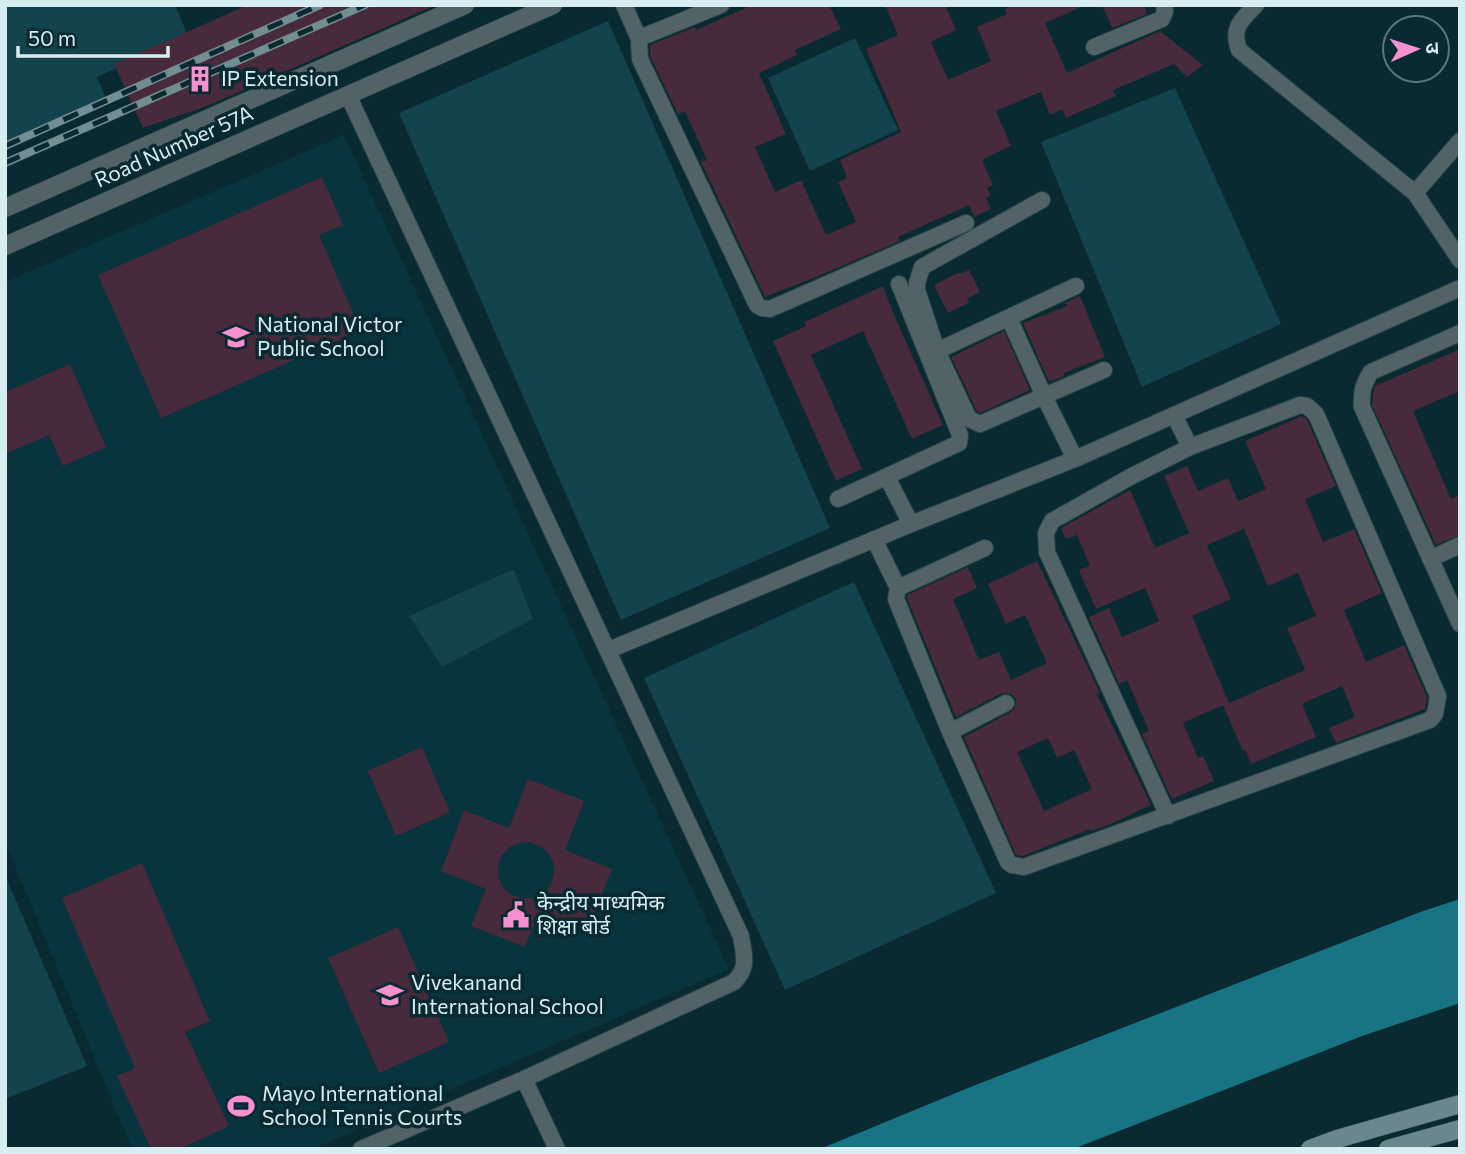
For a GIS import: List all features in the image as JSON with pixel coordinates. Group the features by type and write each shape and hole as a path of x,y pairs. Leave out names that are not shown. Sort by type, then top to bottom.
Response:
{"main road":[{"path":"1310,1149 1460,1104"},
{"path":"1388,1149 1460,1129"}],"street":[{"name":"Road Number 57A","path":"5,208 465,5"},
{"name":"Road Number 57A","path":"5,246 553,5"},
{"path":"624,5 640,41 640,60 757,304 762,308 770,309 966,223"},
{"path":"640,41 642,37 721,5"},
{"path":"1094,47 1162,19 1164,5"},
{"path":"1256,5 1238,22 1235,32 1239,50 1415,193 1460,260"},
{"path":"348,95 741,936 745,958 743,972 734,982 524,1079 361,1149"},
{"path":"1415,193 1460,141"},
{"path":"1042,200 922,267 916,283 917,290 937,351 969,419 979,424 1104,370"},
{"path":"838,499 957,445 960,439 899,284"},
{"path":"937,351 1076,286"},
{"path":"608,650 1075,459 1460,288"},
{"path":"1009,318 1075,459"},
{"path":"1460,334 1371,372 1364,382 1361,395 1362,407 1460,624"},
{"path":"874,539 898,588 896,604 1008,862 1024,867 1168,816 1430,720 1438,706 1438,696 1312,409 1300,405 1191,447 1132,476 1052,521 1046,533 1047,552 1168,816"},
{"path":"1174,415 1191,447"},
{"path":"887,477 911,524"},
{"path":"1430,559 1460,545"},
{"path":"898,588 985,548"},
{"path":"950,732 1006,703"},
{"path":"524,1079 557,1149"}],"shaded area":[{"path":"5,5 175,5 188,36 97,77 106,99 5,144"},
{"path":"608,21 830,528 621,620 399,113"},
{"path":"855,38 898,130 810,171 768,78"},
{"path":"1175,88 1281,324 1142,387 1041,142"},
{"path":"344,135 729,969 313,1149 132,1149 5,842 5,282"},
{"path":"514,569 533,619 442,667 409,616"},
{"path":"854,582 996,893 785,990 644,678"},
{"path":"5,875 87,1066 5,1099"},
{"path":"1460,899 1460,1003 1362,1036 1073,1149 820,1149 968,1088"}],"building":[{"name":"IP Extension","path":"248,5 436,5 207,106 143,128 114,64"},
{"path":"752,5 829,5 841,29 795,50 797,55 759,73 786,134 755,147 775,192 801,180 826,235 856,222 838,182 847,178 840,160 901,132 866,49 898,35 885,5 945,5 956,30 931,42 948,80 991,61 977,27 1007,14 1005,9 1015,5 1086,5 1045,23 1067,73 1160,31 1203,65 1187,77 1174,64 1113,90 1116,96 1066,118 1062,109 1050,115 1041,92 996,111 1011,146 982,160 993,185 987,188 991,196 986,198 991,209 974,217 969,205 898,237 900,241 765,297 701,162 707,160 685,111 678,114 650,56 650,45 695,27 696,30"},
{"path":"1102,5 1144,5 1147,14 1112,28"},
{"path":"322,177 343,225 319,235 361,331 161,418 98,275"},
{"path":"969,270 980,292 967,299 969,303 948,313 934,285 959,272 960,274"},
{"path":"883,286 943,425 912,439 863,331 811,355 862,469 836,481 773,341 806,326 804,322"},
{"path":"1080,296 1105,357 1064,373 1064,376 1049,382 1023,323 1067,306 1065,303"},
{"path":"1004,331 1030,390 980,413 951,357"},
{"path":"1460,349 1460,391 1413,411 1451,499 1460,495 1460,535 1436,545 1372,405 1373,394 1375,386"},
{"path":"70,364 106,447 63,466 49,435 5,454 5,392"},
{"path":"1302,416 1307,420 1336,486 1305,499 1323,542 1354,529 1382,593 1344,610 1366,662 1404,645 1427,697 1425,709 1336,743 1329,728 1355,717 1342,686 1302,704 1316,737 1251,764 1223,705 1183,723 1198,758 1203,756 1214,781 1172,799 1142,734 1149,731 1127,680 1119,684 1089,617 1109,608 1122,637 1159,621 1145,588 1096,609 1079,570 1090,566 1077,535 1066,539 1061,528 1130,490 1155,548 1189,533 1164,476 1187,466 1198,491 1228,478 1238,501 1266,489 1245,441","holes":["1244,529 1268,586 1298,573 1316,616 1287,628 1305,670 1229,703 1192,616 1231,599 1207,545"]},
{"path":"1037,561 1151,805 1106,826 1091,831 1090,829 1023,856 1016,855 964,737 1011,712 1015,708 1016,699 1011,694 1002,693 956,717 907,598 907,595 968,567 977,588 953,599 979,660 999,652 1011,680 1047,663 1025,615 1006,624 988,584","holes":["1048,738 1057,758 1074,750 1092,789 1044,811 1017,752"]},
{"path":"422,747 450,812 396,836 368,771"},
{"path":"528,779 584,801 565,850 612,869 587,932 539,912 525,947 471,926 486,889 441,871 464,810 509,828","holes":["531,842 549,854 554,864 550,886 542,894 532,898 510,894 498,877 498,865 502,855 510,847 520,843"]},
{"path":"142,863 210,1021 185,1032 229,1126 180,1149 151,1149 117,1076 135,1068 62,898"},
{"path":"398,927 449,1042 379,1073 328,958"}],"railway":[{"path":"5,146 320,5"},
{"path":"5,163 365,5"}],"place":[{"name":"IP Extension","path":"200,79"},
{"name":"National Victor Public School","path":"236,337"},
{"name":"केन्द्रीय माध्यमिक शिक्षा बोर्ड","path":"516,915"},
{"name":"Vivekanand International School","path":"390,995"},
{"name":"Mayo International School Tennis Courts","path":"241,1106"}]}
